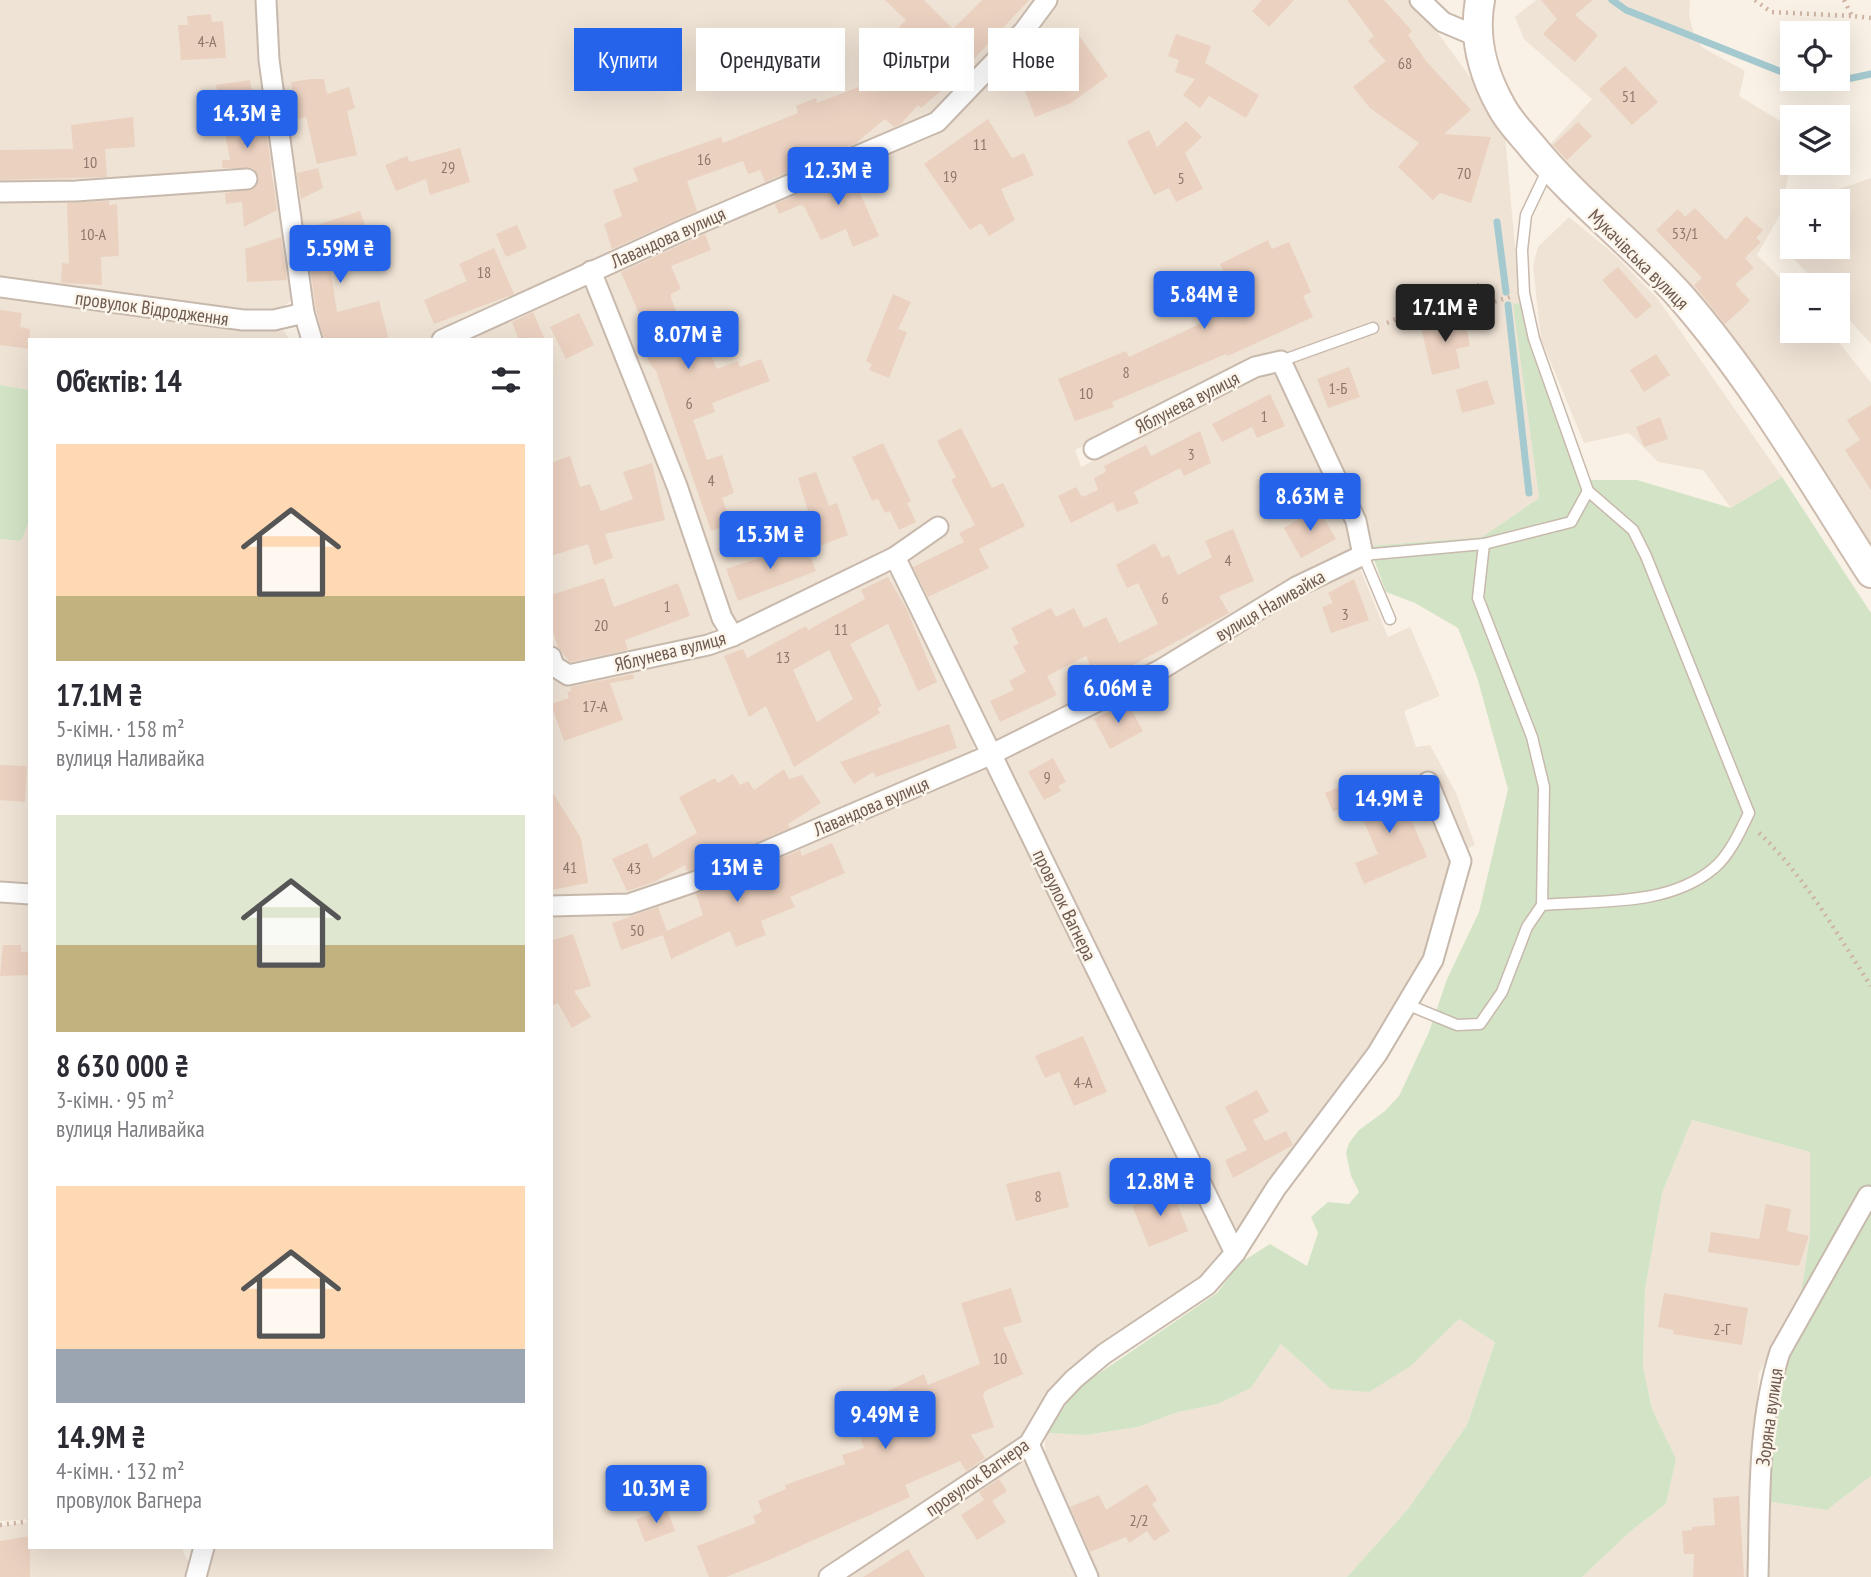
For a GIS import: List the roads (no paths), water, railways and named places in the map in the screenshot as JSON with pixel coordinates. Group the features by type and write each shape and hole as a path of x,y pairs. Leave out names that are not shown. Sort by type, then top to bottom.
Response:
{"street":[{"path":"266,0 269,60 304,313 311,338"},
{"name":"Лавандова вулиця","path":"446,338 591,271 937,121 1024,31 1047,0"},
{"path":"1420,0 1443,22 1476,36"},
{"name":"Мукачівська вулиця","path":"1480,0 1476,36 1484,71 1502,109 1549,167 1683,299 1758,399 1871,573"},
{"path":"0,192 76,191 247,179"},
{"path":"591,271 677,486 722,618 733,636"},
{"name":"провулок Відродження","path":"0,287 243,320 274,320 304,313"},
{"path":"1281,361 1356,521 1363,555"},
{"name":"Яблунева вулиця","path":"1094,449 1255,367 1281,361"},
{"name":"Яблунева вулиця","path":"553,663 568,675 708,645 733,636 895,556 938,527"},
{"name":"вулиця Наливайка","path":"990,755 1160,670 1296,587 1363,555"},
{"name":"провулок Вагнера","path":"895,556 1235,1253"},
{"name":"Лавандова вулиця","path":"553,906 629,904 694,882 990,755"},
{"name":"провулок Вагнера","path":"829,1577 1029,1444 1056,1398 1074,1379 1104,1354 1207,1284 1235,1253 1276,1188 1377,1054 1433,960 1461,861 1428,782"},
{"path":"0,892 28,894"},
{"name":"Зоряна вулиця","path":"1758,1577 1762,1465 1772,1377 1780,1352 1869,1194"},
{"path":"1029,1444 1088,1577"},
{"path":"196,1577 203,1549"}],"lane":[{"path":"1542,905 1623,900 1676,890 1716,867 1749,813 1642,547 1633,530 1588,491 1534,339 1524,293 1522,250 1526,215 1549,167"},
{"path":"1281,361 1373,328"},
{"path":"1390,620 1363,555 1484,544 1572,522 1588,491"},
{"path":"1406,1004 1457,1025 1480,1024 1502,992 1527,927 1542,905 1544,787 1532,737 1478,598 1484,544"}],"waterway":[{"path":"1612,0 1626,10 1780,71"},
{"path":"1850,78 1871,74"},
{"path":"1497,222 1506,292"},
{"path":"1508,305 1529,493"}]}
